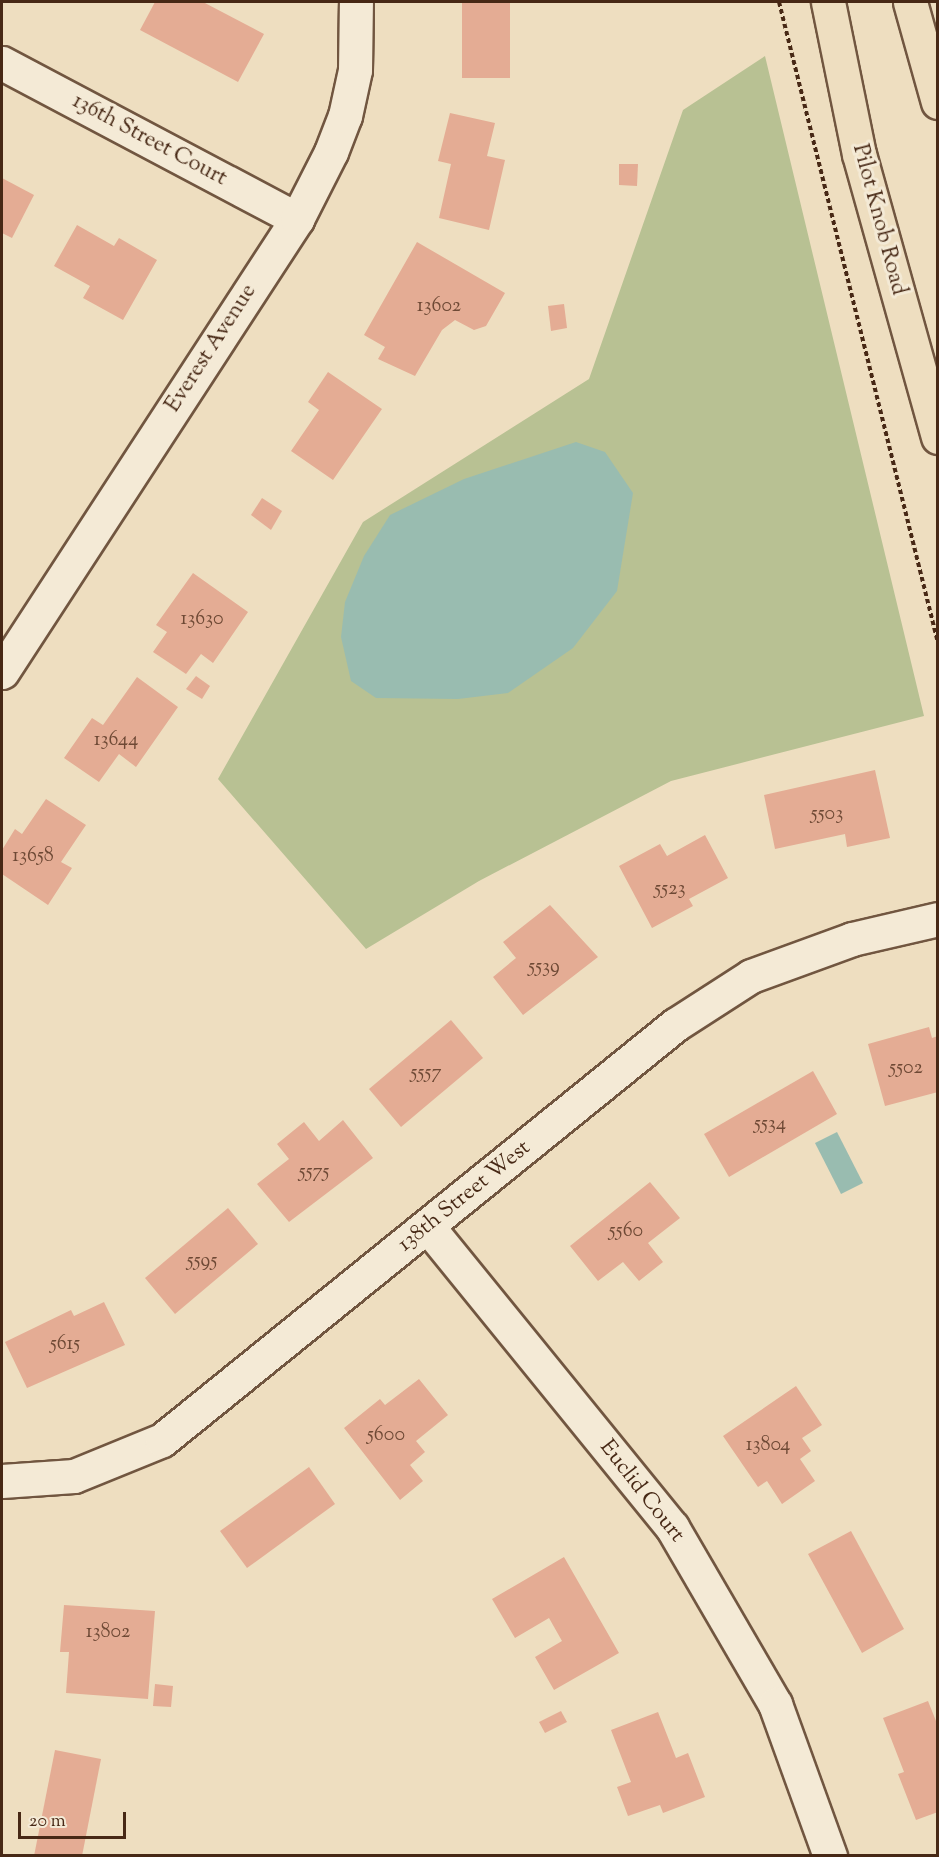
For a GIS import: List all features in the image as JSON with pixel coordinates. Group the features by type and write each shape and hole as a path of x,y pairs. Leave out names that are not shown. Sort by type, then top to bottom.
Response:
{"main road":[{"name":"Pilot Knob Road","path":"828,2 859,154 938,437"},
{"path":"910,2 938,102"}],"street":[{"name":"Everest Avenue","path":"2,672 297,219 332,152 345,116 355,70 356,2"},
{"name":"136th Street Court","path":"2,63 297,219"},
{"name":"138th Street West","path":"2,1481 74,1476 162,1440 675,1025 751,976 852,939 938,919"},
{"name":"Euclid Court","path":"428,1227 672,1527 775,1704 830,1856"}],"path":[{"path":"779,2 938,643"}],"green space":[{"path":"765,56 924,716 671,781 479,881 366,949 218,779 363,522 589,379 683,110"}],"water":[{"path":"576,442 605,452 633,493 617,591 573,648 508,693 458,699 376,698 351,681 341,637 345,602 364,556 390,515 464,479"},
{"path":"837,1132 863,1183 841,1194 815,1143"}],"building":[{"path":"155,2 203,2 264,34 238,82 140,30"},
{"path":"462,2 510,2 510,78 462,78"},
{"path":"450,113 495,123 487,156 505,160 489,230 439,218 451,164 438,161"},
{"path":"619,164 638,164 637,186 619,185"},
{"path":"2,178 34,195 12,238 2,233"},
{"path":"77,225 114,246 119,238 157,260 123,320 83,298 90,286 54,266"},
{"path":"417,242 505,293 486,326 474,330 455,320 442,330 415,376 378,359 385,347 364,335"},
{"path":"564,304 567,328 551,331 548,306"},
{"path":"328,372 382,409 333,480 291,451 319,410 308,402"},
{"path":"262,498 282,511 271,530 251,515"},
{"path":"193,573 248,612 213,663 201,654 186,674 153,652 167,632 156,625"},
{"path":"196,676 210,686 202,699 186,689"},
{"path":"137,677 178,707 136,767 119,754 99,782 64,758 92,718 103,725"},
{"path":"875,770 890,838 847,847 845,834 775,849 764,795"},
{"path":"46,799 86,825 61,862 72,868 48,905 2,874 2,850 15,829 22,834"},
{"path":"705,835 728,878 689,899 693,906 652,928 619,866 660,844 667,856"},
{"path":"550,905 598,957 523,1015 493,977 516,958 503,942"},
{"path":"451,1020 483,1058 401,1127 369,1089"},
{"path":"929,1027 932,1038 938,1036 938,1092 885,1106 868,1044"},
{"path":"813,1071 837,1114 729,1177 704,1134"},
{"path":"343,1120 373,1158 289,1222 257,1184 289,1159 277,1144 304,1122 319,1141"},
{"path":"650,1182 680,1218 648,1243 663,1262 639,1281 623,1262 598,1281 570,1246"},
{"path":"228,1208 258,1244 175,1314 145,1278"},
{"path":"104,1302 125,1345 27,1388 5,1342 71,1310 74,1316"},
{"path":"419,1379 448,1415 416,1441 425,1452 410,1465 423,1481 400,1500 344,1428 380,1399 385,1405"},
{"path":"796,1386 822,1425 802,1438 811,1451 800,1459 815,1481 782,1504 767,1481 758,1487 723,1436"},
{"path":"309,1467 335,1504 247,1568 220,1531"},
{"path":"851,1531 904,1629 862,1653 808,1554"},
{"path":"564,1557 619,1653 554,1690 535,1657 562,1641 549,1618 515,1638 492,1599"},
{"path":"64,1605 155,1611 148,1699 66,1693 69,1652 60,1652"},
{"path":"155,1684 173,1686 171,1707 153,1706"},
{"path":"928,1701 938,1726 938,1812 916,1820 898,1774 904,1772 883,1718"},
{"path":"561,1711 567,1722 545,1733 539,1722"},
{"path":"658,1712 676,1758 688,1753 705,1797 663,1813 660,1805 628,1816 617,1787 631,1782 611,1730"},
{"path":"55,1750 101,1759 82,1856 34,1856"}]}
